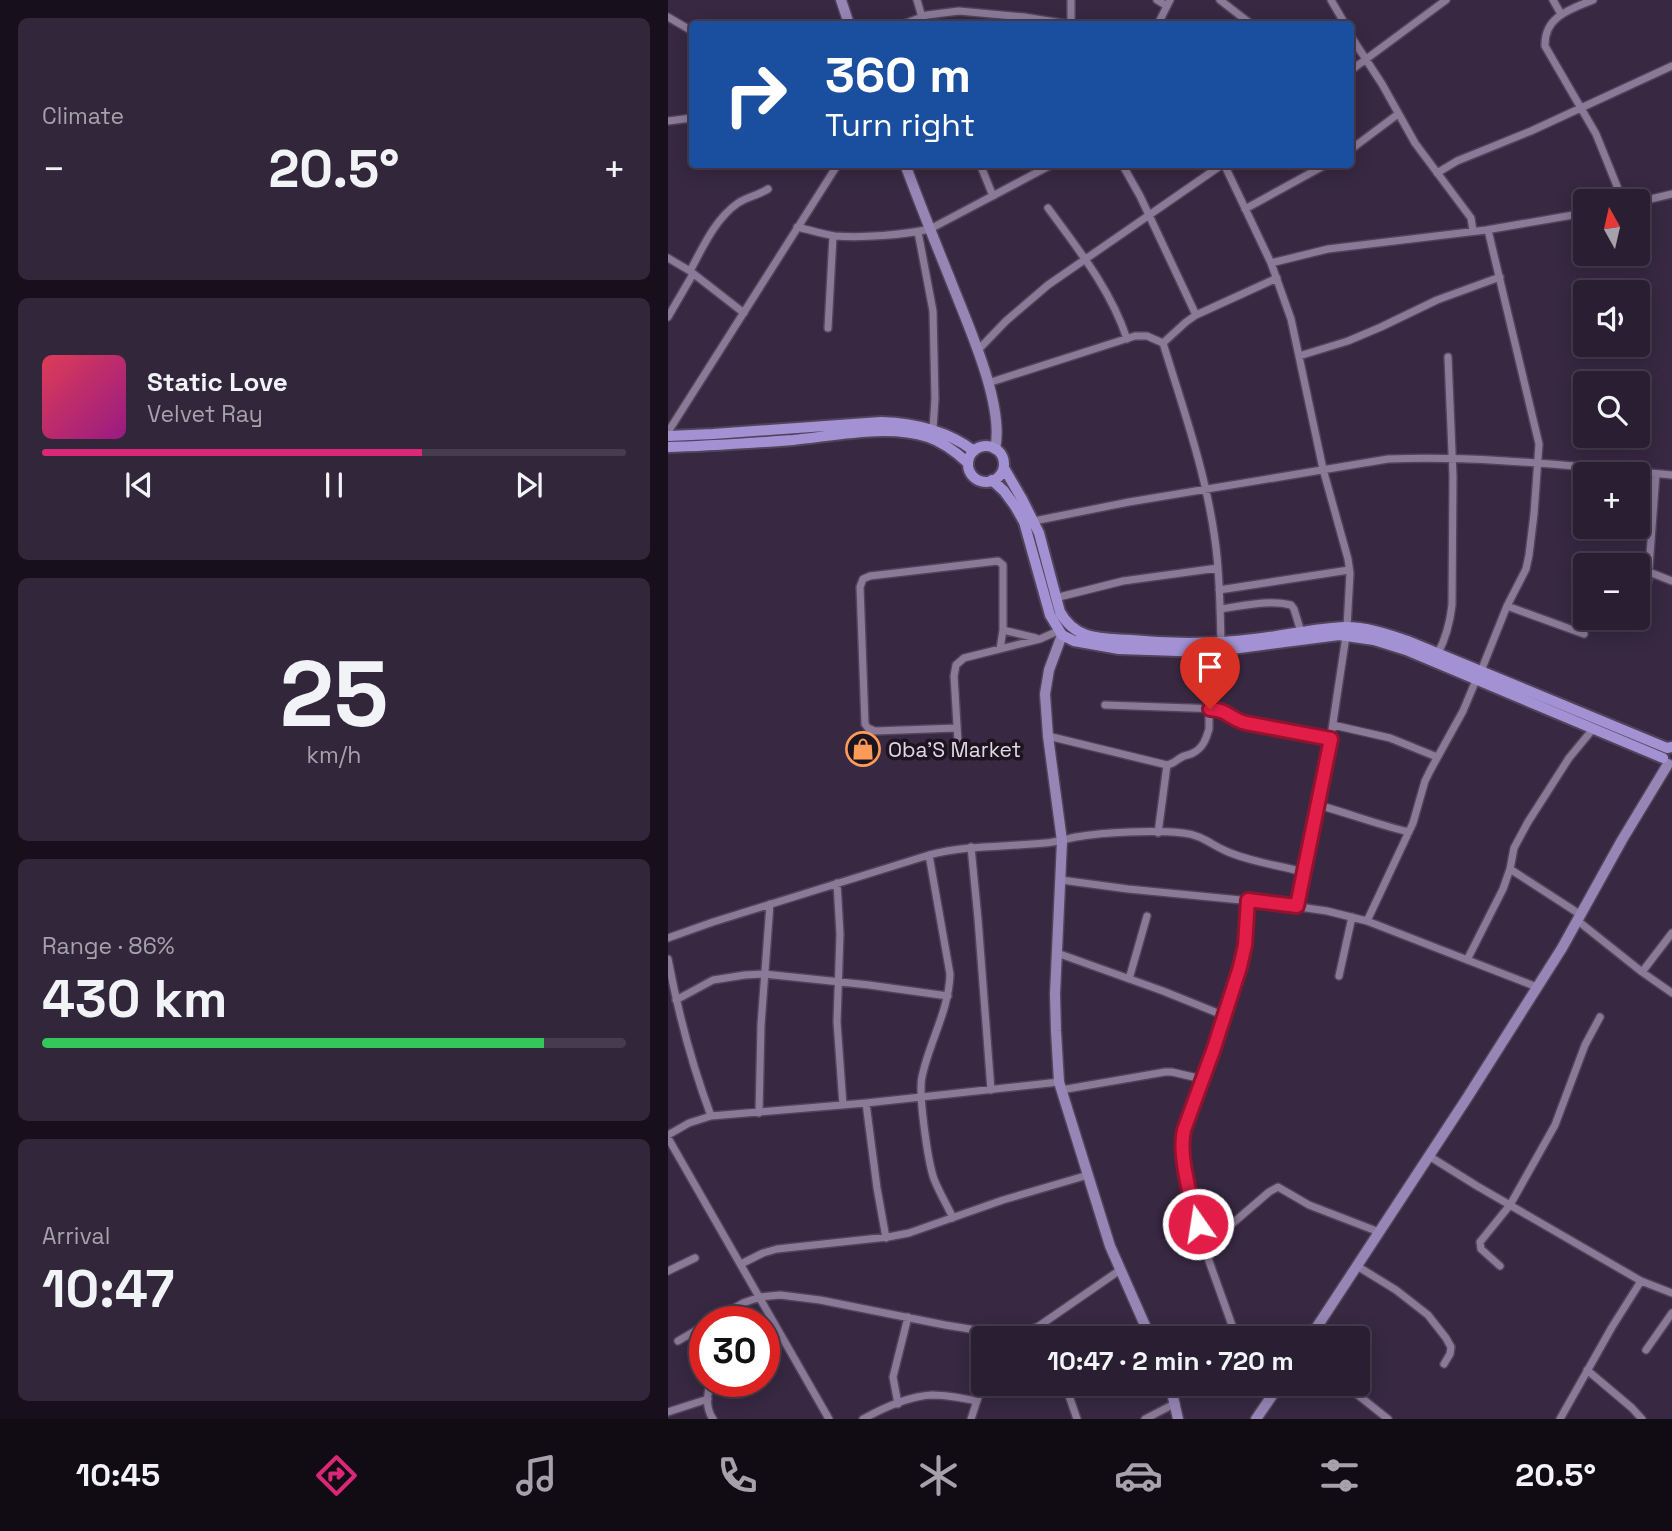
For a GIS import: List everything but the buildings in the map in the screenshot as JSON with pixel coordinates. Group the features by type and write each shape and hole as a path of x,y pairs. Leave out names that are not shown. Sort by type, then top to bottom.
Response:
{"main road":[{"path":"668,434 713,434 880,422 900,422 933,429 962,442 974,451 991,448 1001,455 1003,468 1039,533 1055,598 1065,621 1087,636 1209,652 1347,631 1479,675 1668,756"},
{"path":"668,447 792,440 866,432 900,433 922,435 953,450 968,463 975,478 992,481 1000,475 1003,468"},
{"path":"968,463 974,451"},
{"path":"992,481 1004,491 1024,522 1050,615 1060,633 1074,641 1118,649 1192,648 1301,632 1376,631 1438,653 1593,729 1668,756"}],"street":[{"path":"841,0 848,21"},
{"path":"917,0 922,21 937,13 959,11 1050,21"},
{"path":"1069,21 1071,0"},
{"path":"1157,0 1169,3 1160,21"},
{"path":"1220,0 1247,21"},
{"path":"1331,0 1343,21"},
{"path":"1354,68 1446,0"},
{"path":"1553,0 1561,14"},
{"path":"1593,0 1561,14 1551,23 1545,35 1545,46 1596,134 1618,189"},
{"path":"668,17 689,29"},
{"path":"1354,41 1415,143 1471,218 1473,231"},
{"path":"1437,173 1457,161 1531,131 1671,66"},
{"path":"1354,147 1398,114"},
{"path":"668,121 689,118"},
{"path":"668,434 835,168"},
{"path":"907,168 978,350 988,383 998,436 991,448"},
{"path":"982,168 993,196"},
{"path":"797,226 833,236 857,237 918,232 930,229 1046,168"},
{"path":"1124,168 1196,315"},
{"path":"978,350 1006,321 1048,285 1218,168"},
{"path":"1226,168 1271,263 1291,319 1322,469 1349,570 1347,631 1331,739 1297,906"},
{"path":"1246,209 1320,168"},
{"path":"668,317 710,234 727,212 741,201 768,189"},
{"path":"1650,199 1671,194"},
{"path":"1048,208 1095,272 1117,313 1127,339"},
{"path":"1271,263 1328,249 1488,230 1573,215"},
{"path":"1367,921 1409,832 1425,781 1463,711 1530,555 1539,444 1488,230"},
{"path":"918,232 933,311 933,429"},
{"path":"828,328 833,236"},
{"path":"668,258 692,272 744,313"},
{"path":"1299,356 1348,341 1437,300 1500,277"},
{"path":"1163,343 1196,315 1277,278"},
{"path":"988,383 1135,336 1147,336 1163,343 1196,451 1215,539 1221,642"},
{"path":"1438,653 1450,621 1452,606 1452,458 1448,357"},
{"path":"1034,521 1129,502 1388,459 1452,458 1671,475"},
{"path":"1650,558 1656,474"},
{"path":"957,728 875,731 865,724 860,587 863,579 998,561 1003,565 1003,630 1000,649"},
{"path":"1055,598 1123,581 1218,568"},
{"path":"1219,590 1349,570"},
{"path":"1650,572 1671,581"},
{"path":"1220,609 1254,604 1291,605 1301,632"},
{"path":"1507,606 1584,634"},
{"path":"1003,630 1040,639"},
{"path":"958,742 954,676 956,665 964,659 1060,633"},
{"path":"1060,633 1046,683 1045,707 1062,841 1056,953 1056,1031 1060,1086 1110,1246 1145,1326"},
{"path":"1048,736 1167,765 1175,763 1203,745 1209,729 1209,652"},
{"path":"1105,705 1210,709 1226,712 1237,721 1331,739"},
{"path":"1333,725 1390,738 1437,757"},
{"path":"1467,960 1503,889 1514,848 1528,822 1569,758 1593,729"},
{"path":"1318,1326 1580,918 1668,756"},
{"path":"1158,833 1167,765"},
{"path":"1318,805 1409,832"},
{"path":"668,938 929,855 971,848 1062,841 1076,837 1183,833 1202,837 1225,851 1303,872"},
{"path":"971,848 991,1090"},
{"path":"929,855 950,974 948,996 922,1079 921,1096 931,1170 953,1217"},
{"path":"1510,869 1580,918 1642,972 1671,993"},
{"path":"1061,880 1297,906 1352,917 1537,987"},
{"path":"837,883 840,912 837,1022 843,1105"},
{"path":"1232,1326 1204,1248 1190,1191 1182,1140 1225,1016 1245,945 1248,900"},
{"path":"760,1112 761,1024 770,904"},
{"path":"1129,979 1147,916"},
{"path":"1339,976 1352,917"},
{"path":"1642,972 1671,933"},
{"path":"1056,953 1225,1016"},
{"path":"668,959 676,1000 701,1091 711,1116"},
{"path":"676,1000 714,980 764,974 948,996"},
{"path":"1500,1266 1481,1249 1480,1242 1510,1205 1555,1125 1585,1045 1600,1017"},
{"path":"829,1419 668,1137 689,1123 711,1116 1060,1086 1164,1072 1202,1079"},
{"path":"866,1103 886,1238"},
{"path":"1429,1156 1641,1282 1671,1293"},
{"path":"741,1264 777,1249 886,1238 909,1233 1003,1200 1087,1175"},
{"path":"1204,1248 1278,1187 1309,1205 1379,1232"},
{"path":"668,1271 695,1258"},
{"path":"1358,1266 1396,1290 1428,1315 1451,1347 1444,1364"},
{"path":"1039,1326 1120,1270"},
{"path":"1564,1418 1587,1370 1641,1282"},
{"path":"738,1306 760,1297 796,1296 971,1331"},
{"path":"1646,1350 1671,1313"},
{"path":"898,1404 893,1377 908,1317"},
{"path":"677,1341 689,1334"},
{"path":"1587,1370 1642,1419"},
{"path":"863,1419 917,1397 930,1395 977,1401"},
{"path":"971,1419 978,1396"},
{"path":"1069,1396 1077,1419"},
{"path":"1174,1396 1178,1419"},
{"path":"1256,1419 1271,1396"},
{"path":"1359,1396 1387,1419"},
{"path":"671,1419 668,1411 708,1399 713,1419"},
{"path":"1145,1419 1176,1403"}],"place":[{"name":"Oba'S Market","path":"863,749"}],"route":[{"path":"1198,1224 1184,1156 1184,1130 1240,967 1245,945 1248,900 1297,906 1331,739 1237,721 1226,712 1210,709"}]}
